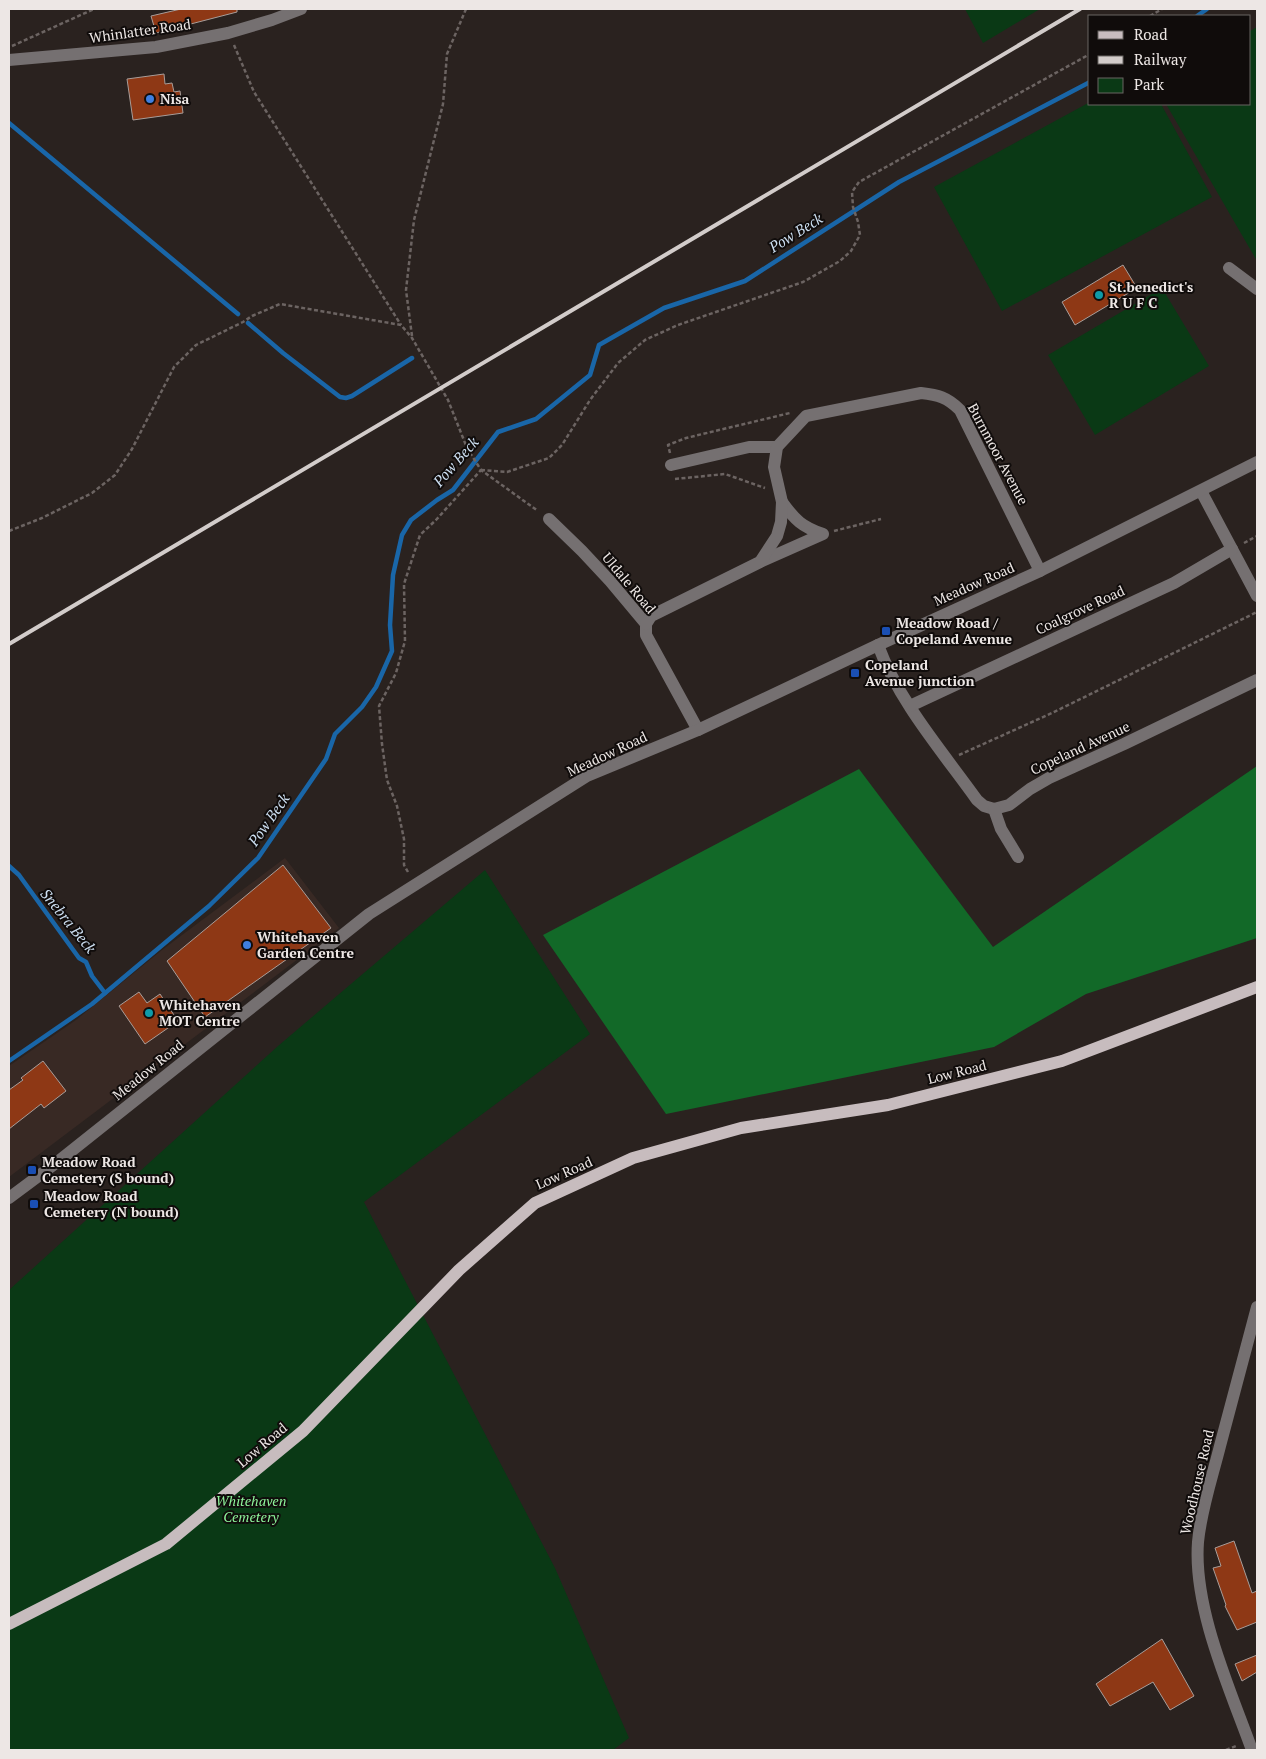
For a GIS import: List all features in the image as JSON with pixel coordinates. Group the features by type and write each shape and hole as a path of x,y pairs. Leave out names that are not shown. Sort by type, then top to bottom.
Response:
{"main road":[{"name":"Low Road","path":"9,1624 166,1544 303,1431 459,1270 535,1202 634,1158 732,1131 888,1105 1062,1061 1257,987"}],"street":[{"name":"Whinlatter Road","path":"9,60 156,47 228,32 272,20 301,9"},
{"path":"1229,268 1257,289"},
{"name":"Burnmoor Avenue","path":"810,415 921,393 937,395 951,401 960,410 1040,571"},
{"path":"760,562 777,536 781,522 781,498 774,466 777,447 806,416 810,415"},
{"path":"672,465 749,447 777,447"},
{"name":"Meadow Road","path":"9,1198 60,1160 369,914 587,776 698,730 1040,571 1257,462"},
{"path":"1201,491 1257,596"},
{"path":"781,498 795,520 808,529 823,534"},
{"name":"Uldale Road","path":"549,519 587,556 646,624 646,634 698,730"},
{"path":"646,624 651,616 760,562 823,534"},
{"name":"Coalgrove Road","path":"910,706 1174,583 1232,549"},
{"path":"878,645 892,678 910,706 977,800 984,806 994,809 1003,834 1018,857"},
{"name":"Copeland Avenue","path":"994,809 1010,805 1030,788 1049,778 1257,680"},
{"name":"Woodhouse Road","path":"1252,1750 1216,1650 1205,1610 1198,1543 1207,1496 1257,1307"}],"path":[{"path":"9,47 94,9"},
{"path":"412,338 406,290 414,220 443,104 447,54 466,9"},
{"path":"228,32 254,92 401,325 412,338 448,400 467,448 481,470 549,519"},
{"path":"481,470 507,472 549,458 562,445 590,400 618,363 645,340 678,325 803,282 840,261 851,251 860,234 853,207 852,192 859,182 1088,55"},
{"path":"9,531 42,518 92,493 114,475 132,449 174,366 196,345 280,304 401,325"},
{"path":"781,498 725,474 674,479 668,445 686,438 801,410 810,415"},
{"path":"416,884 404,865 404,839 397,806 387,780 382,744 380,706 396,673 405,641 404,584 420,535 481,470"},
{"path":"823,534 881,519"},
{"path":"948,760 1052,713 1257,612"}],"shaded area":[{"path":"285,858 339,928 9,1177 9,1066 76,1020 162,950"}],"green space":[{"path":"965,9 1040,9 983,43"},
{"path":"1257,27 1257,261 1167,105 1251,105 1251,30"},
{"path":"1088,103 1088,105 1162,105 1212,197 1002,311 934,187"},
{"path":"1162,288 1209,366 1095,435 1048,355"},
{"path":"1257,766 1257,938 1086,994 994,1047 666,1114 543,935 859,769 993,947"},
{"name":"Whitehaven Cemetery","path":"485,870 590,1034 364,1202 555,1568 629,1738 613,1750 9,1750 9,1290 278,1046"}],"building":[{"path":"181,9 237,9 237,12 156,33 151,16"},
{"path":"164,74 165,84 172,83 174,92 180,91 183,113 133,120 127,79"},
{"name":"St.benedict's R U F C","path":"1123,265 1137,288 1075,325 1062,302"},
{"name":"Whitehaven Garden Centre","path":"283,865 331,928 205,1017 167,961"},
{"name":"Whitehaven MOT Centre","path":"139,992 147,1003 160,994 178,1021 145,1044 119,1006"},
{"path":"43,1061 66,1091 44,1108 41,1104 9,1129 9,1090"},
{"path":"1234,1541 1252,1593 1257,1591 1257,1622 1237,1630 1225,1606 1213,1568 1221,1566 1215,1548"},
{"path":"1162,1639 1194,1696 1170,1710 1153,1682 1110,1706 1096,1684"},
{"path":"1257,1655 1257,1672 1242,1681 1235,1664"}],"waterway":[{"name":"Pow Beck","path":"1198,15 1207,9"},
{"name":"Pow Beck","path":"9,1061 92,1004 209,906 258,858 326,759 335,734 362,707 376,687 392,651 390,625 393,575 402,535 411,520 453,490 498,432 536,419 590,375 599,345 664,308 745,281 899,182 1088,83"},
{"path":"9,123 238,314"},
{"path":"248,323 340,397 352,396 412,358"},
{"name":"Snebra Beck","path":"9,866 19,875 79,958 86,962 92,976 105,993"}],"railway":[{"path":"9,644 1080,9"}],"place":[{"name":"Nisa","path":"150,99"},
{"name":"St.benedict's R U F C","path":"1099,295"},
{"name":"Meadow Road / Copeland Avenue","path":"886,631"},
{"name":"Copeland Avenue junction","path":"855,673"},
{"name":"Whitehaven Garden Centre","path":"247,945"},
{"name":"Whitehaven MOT Centre","path":"149,1013"},
{"name":"Meadow Road Cemetery (S bound)","path":"32,1170"},
{"name":"Meadow Road Cemetery (N bound)","path":"34,1204"}]}
